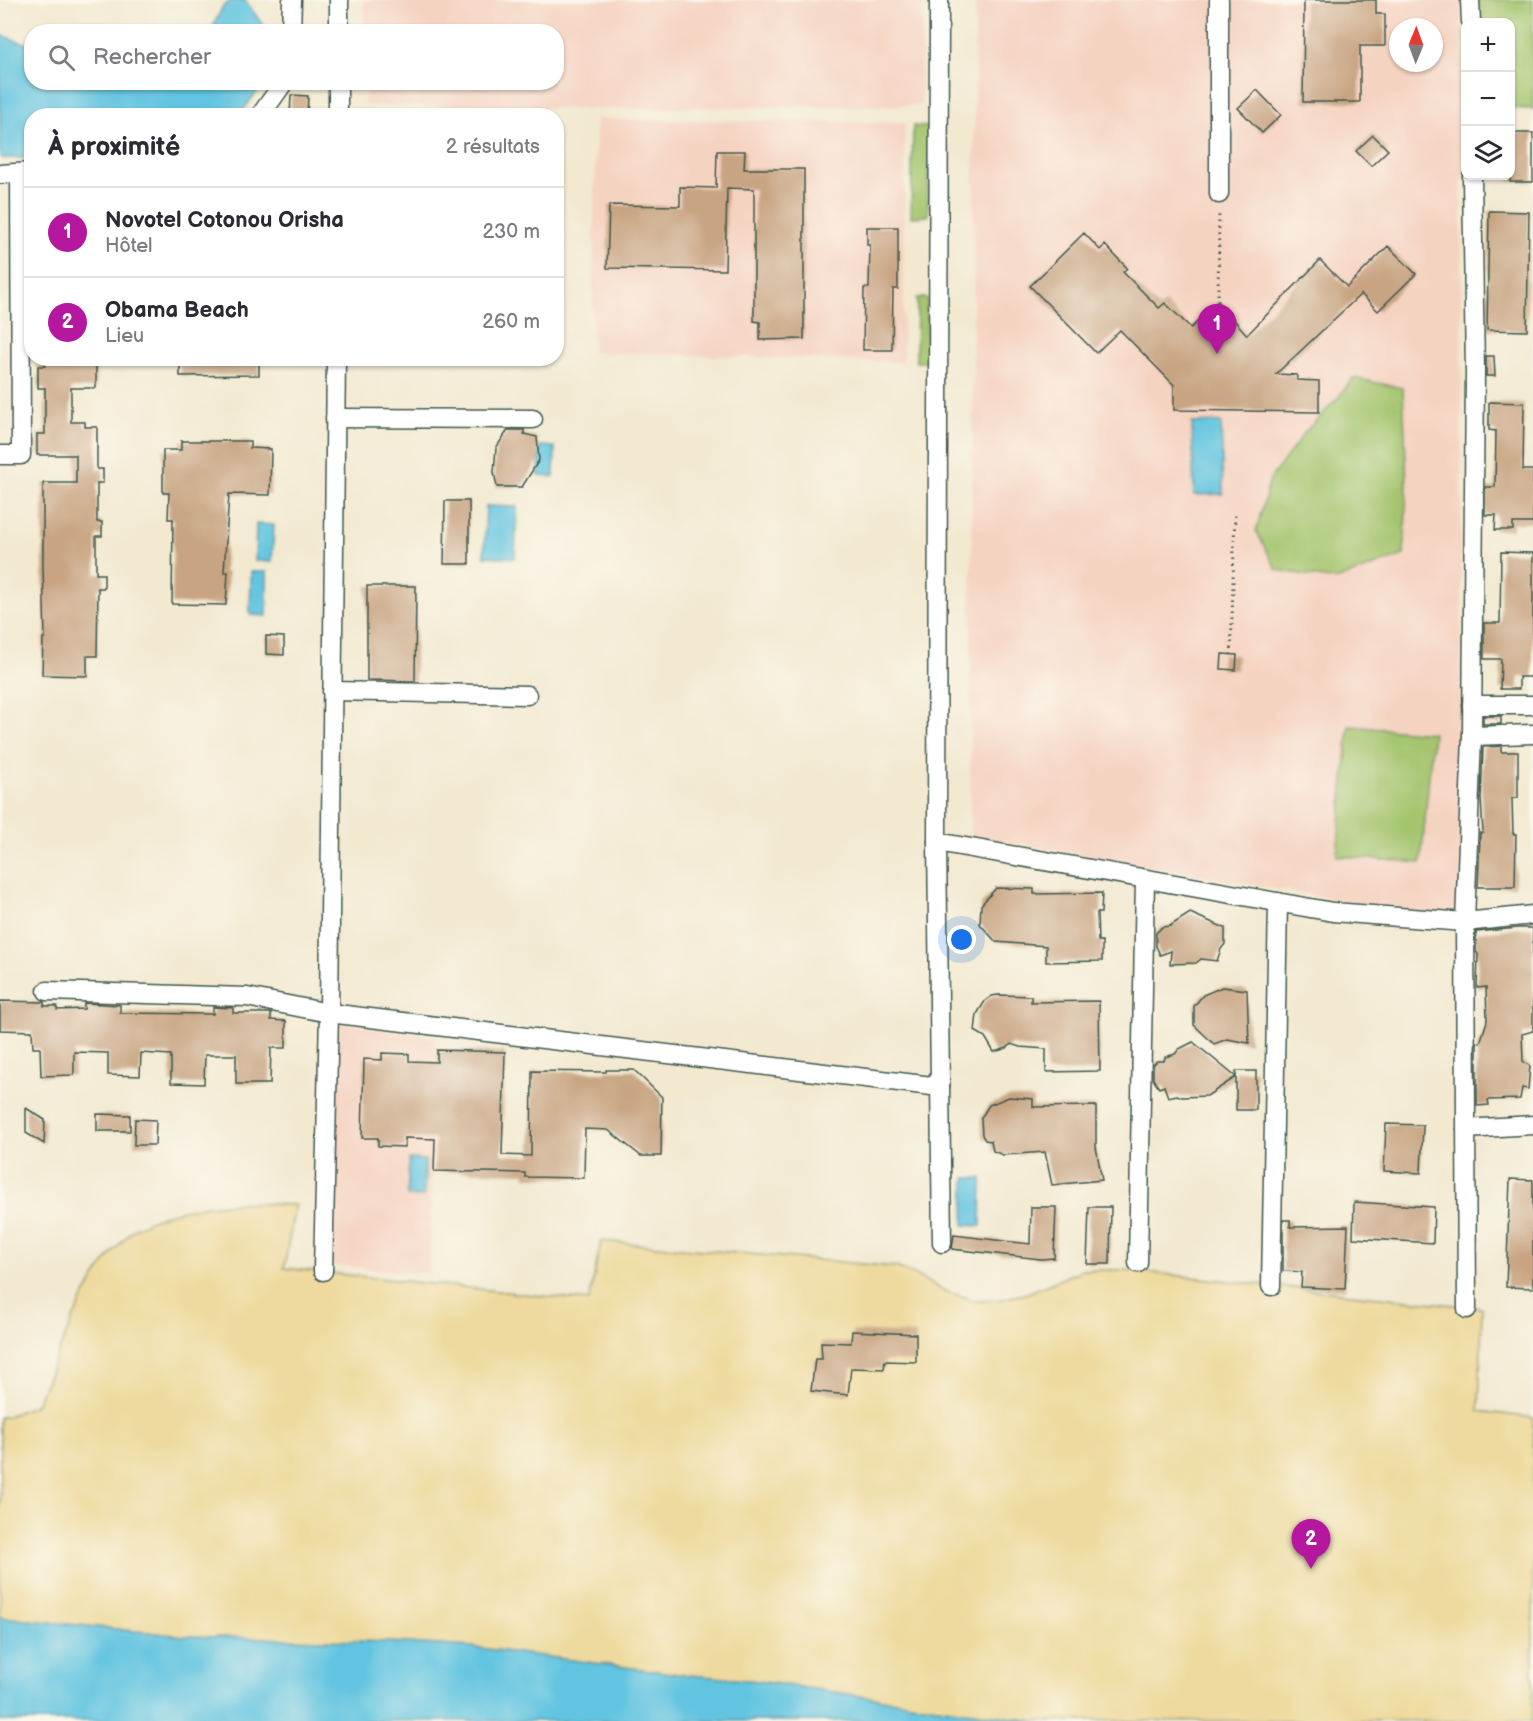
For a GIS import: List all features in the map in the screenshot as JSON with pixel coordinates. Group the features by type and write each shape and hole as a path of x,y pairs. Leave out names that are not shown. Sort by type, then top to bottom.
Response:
{"street":[{"path":"291,24 292,0"},
{"path":"339,0 339,24"},
{"path":"939,0 937,842 942,1243"},
{"path":"1219,0 1219,194"},
{"path":"1470,0 1471,18"},
{"path":"266,108 278,90"},
{"path":"338,90 338,108"},
{"path":"0,174 24,172"},
{"path":"1467,1309 1465,922 1472,736 1475,383 1472,180"},
{"path":"0,454 21,455 24,285"},
{"path":"323,1271 329,1013 336,366"},
{"path":"335,418 533,419"},
{"path":"332,691 527,695"},
{"path":"1472,705 1533,705"},
{"path":"1472,736 1533,734"},
{"path":"937,842 1333,912 1465,922 1533,915"},
{"path":"1138,1263 1145,879"},
{"path":"1271,1286 1278,902"},
{"path":"47,991 247,997 329,1013 940,1087"},
{"path":"1466,1130 1533,1125"}],"path":[{"path":"1218,301 1219,194"},
{"path":"1231,655 1235,511"}],"shaded area":[{"path":"364,0 922,0 921,105 596,109 365,105 365,90 564,90 564,24 364,24"},
{"path":"975,0 1462,0 1461,910 1444,918 970,836"},
{"path":"596,119 905,123 903,362 592,352"},
{"path":"337,1022 435,1038 429,1274 329,1265"}],"green space":[{"path":"1478,0 1533,0 1533,109 1515,108 1515,18 1480,18"},
{"path":"913,126 929,127 928,216 911,217"},
{"path":"917,298 927,298 927,362 916,362"},
{"path":"1353,378 1403,388 1407,485 1404,555 1336,580 1277,570 1256,531 1270,479 1305,432 1337,399"},
{"path":"1349,726 1433,733 1421,863 1337,856"}],"sand":[{"path":"242,1203 295,1205 284,1268 589,1301 601,1241 896,1267 942,1290 976,1301 998,1300 1028,1293 1082,1270 1125,1270 1482,1308 1479,1411 1533,1418 1533,1721 1034,1721 758,1681 678,1674 471,1647 388,1642 184,1636 0,1617 0,1417 36,1405 93,1281 132,1231 174,1212"}],"water":[{"path":"233,0 245,0 262,24 214,24 223,6"},
{"path":"0,35 24,43 24,90 259,90 244,108 24,108 24,158 0,158"},
{"path":"1221,422 1223,494 1194,495 1192,423"},
{"path":"540,446 555,447 554,477 539,476"},
{"path":"486,506 517,507 515,558 484,556"},
{"path":"256,524 274,525 272,562 255,561"},
{"path":"251,572 267,572 267,616 250,615"},
{"path":"409,1159 425,1160 424,1197 407,1196"},
{"path":"965,1178 982,1178 981,1226 964,1225"},
{"path":"0,1617 184,1636 388,1642 471,1647 678,1674 758,1681 1034,1721 0,1721"}],"building":[{"path":"1304,0 1376,0 1376,14 1385,14 1385,46 1360,46 1360,102 1303,102"},
{"path":"1257,90 1281,115 1262,133 1238,108"},
{"path":"291,95 308,96 307,108 290,108"},
{"path":"1515,133 1533,133 1533,182 1510,182 1510,180 1515,180"},
{"path":"1373,135 1388,150 1371,166 1356,151"},
{"path":"717,151 745,151 744,169 804,169 804,339 760,340 760,322 754,321 754,189 727,188 725,270 607,268 609,205 680,206 680,187 716,188"},
{"path":"1489,211 1529,212 1527,331 1487,330"},
{"path":"867,227 898,227 898,289 893,289 892,350 863,350 864,288 869,288 870,245 867,245"},
{"path":"1084,233 1100,250 1105,245 1127,268 1123,272 1159,308 1165,303 1191,328 1218,301 1247,335 1320,260 1347,287 1388,246 1416,274 1378,311 1361,294 1276,374 1297,375 1297,380 1319,381 1319,412 1174,410 1174,385 1120,330 1096,353 1030,286"},
{"path":"1486,356 1494,356 1495,376 1486,376"},
{"path":"38,366 96,366 96,388 71,388 71,422 85,422 85,427 97,427 97,469 103,469 103,483 97,483 97,522 102,522 102,536 96,536 96,574 104,574 104,588 98,588 97,656 87,656 87,676 42,675 43,638 45,638 43,483 76,483 76,455 37,455 37,434 45,434 45,388 38,388"},
{"path":"180,366 259,366 259,375 180,376"},
{"path":"1489,402 1524,403 1523,470 1533,470 1533,523 1513,523 1513,530 1495,530 1496,515 1485,515 1485,487 1495,487 1496,431 1489,430"},
{"path":"508,430 524,430 524,434 537,437 539,460 522,487 497,487 494,472 496,448"},
{"path":"181,441 250,441 250,448 271,449 270,495 229,494 224,572 228,572 226,605 172,604 173,519 168,519 169,493 163,493 163,450 181,450"},
{"path":"445,501 469,501 469,564 444,564"},
{"path":"1501,552 1533,553 1533,677 1519,677 1519,689 1500,689 1501,659 1484,659 1484,623 1500,623"},
{"path":"367,586 416,586 415,681 367,680"},
{"path":"266,636 284,637 284,655 266,654"},
{"path":"1222,654 1237,655 1236,670 1221,669"},
{"path":"1483,716 1501,716 1501,724 1483,724"},
{"path":"1501,746 1501,752 1518,752 1518,798 1512,798 1513,834 1516,834 1515,887 1478,887 1480,833 1483,833 1481,798 1483,747"},
{"path":"996,888 1034,889 1034,894 1102,893 1101,913 1097,913 1098,941 1102,941 1102,961 1046,962 1046,946 996,942 980,924 981,905"},
{"path":"1190,913 1225,928 1225,944 1217,961 1201,959 1196,963 1170,964 1171,951 1160,955 1156,946 1156,933 1162,927 1170,926"},
{"path":"1533,928 1533,1031 1522,1034 1523,1061 1530,1066 1528,1089 1522,1088 1520,1099 1488,1100 1489,1105 1477,1106 1477,1042 1480,1043 1487,1021 1486,987 1477,988 1476,932"},
{"path":"1222,987 1247,990 1249,1043 1227,1039 1214,1044 1194,1025 1194,1006 1203,995"},
{"path":"998,995 1031,996 1031,1002 1099,1001 1100,1071 1046,1072 1046,1049 1011,1044 1007,1048 994,1052 985,1037 975,1031 977,1014 985,1001"},
{"path":"0,1001 44,1002 44,1006 57,1006 57,1010 84,1009 84,1003 120,1005 120,1013 213,1014 213,1007 233,1008 233,1013 271,1013 271,1020 286,1021 286,1048 271,1048 270,1084 236,1084 236,1055 205,1055 204,1084 171,1083 171,1055 141,1053 140,1076 108,1075 108,1053 74,1052 74,1075 41,1076 40,1048 33,1048 32,1031 0,1030"},
{"path":"1193,1042 1236,1077 1207,1096 1168,1097 1164,1086 1159,1088 1153,1079 1153,1065 1157,1061 1164,1061 1165,1057 1175,1054 1179,1049"},
{"path":"437,1050 505,1052 502,1155 531,1156 532,1071 634,1070 662,1097 661,1156 641,1156 608,1130 585,1129 584,1178 525,1177 525,1173 434,1171 435,1139 405,1138 405,1147 378,1146 378,1138 362,1138 364,1059 382,1060 382,1053 409,1054 409,1061 437,1062"},
{"path":"1236,1071 1256,1071 1256,1110 1236,1110"},
{"path":"1009,1097 1033,1099 1033,1107 1096,1106 1096,1147 1102,1180 1052,1185 1045,1152 1003,1155 993,1151 991,1141 985,1140 982,1135 981,1118 989,1105"},
{"path":"26,1108 45,1120 44,1144 26,1133"},
{"path":"97,1114 130,1115 130,1131 97,1131"},
{"path":"135,1119 156,1120 155,1145 134,1145"},
{"path":"1386,1124 1423,1125 1421,1173 1384,1171"},
{"path":"1510,1179 1533,1180 1533,1288 1506,1287"},
{"path":"1354,1202 1434,1207 1433,1243 1353,1238"},
{"path":"1031,1207 1056,1207 1054,1258 1041,1259 952,1249 954,1235 1030,1244"},
{"path":"1089,1207 1111,1207 1110,1264 1087,1264"},
{"path":"1283,1220 1290,1220 1290,1227 1348,1226 1345,1289 1301,1287 1302,1272 1283,1271"},
{"path":"852,1331 916,1334 916,1362 885,1361 884,1369 851,1368 848,1395 811,1391 815,1359 822,1359 821,1342 851,1343"}],"place":[{"name":"Novotel Cotonou Orisha","path":"1217,354"},
{"name":"Obama Beach","path":"1311,1569"}]}
